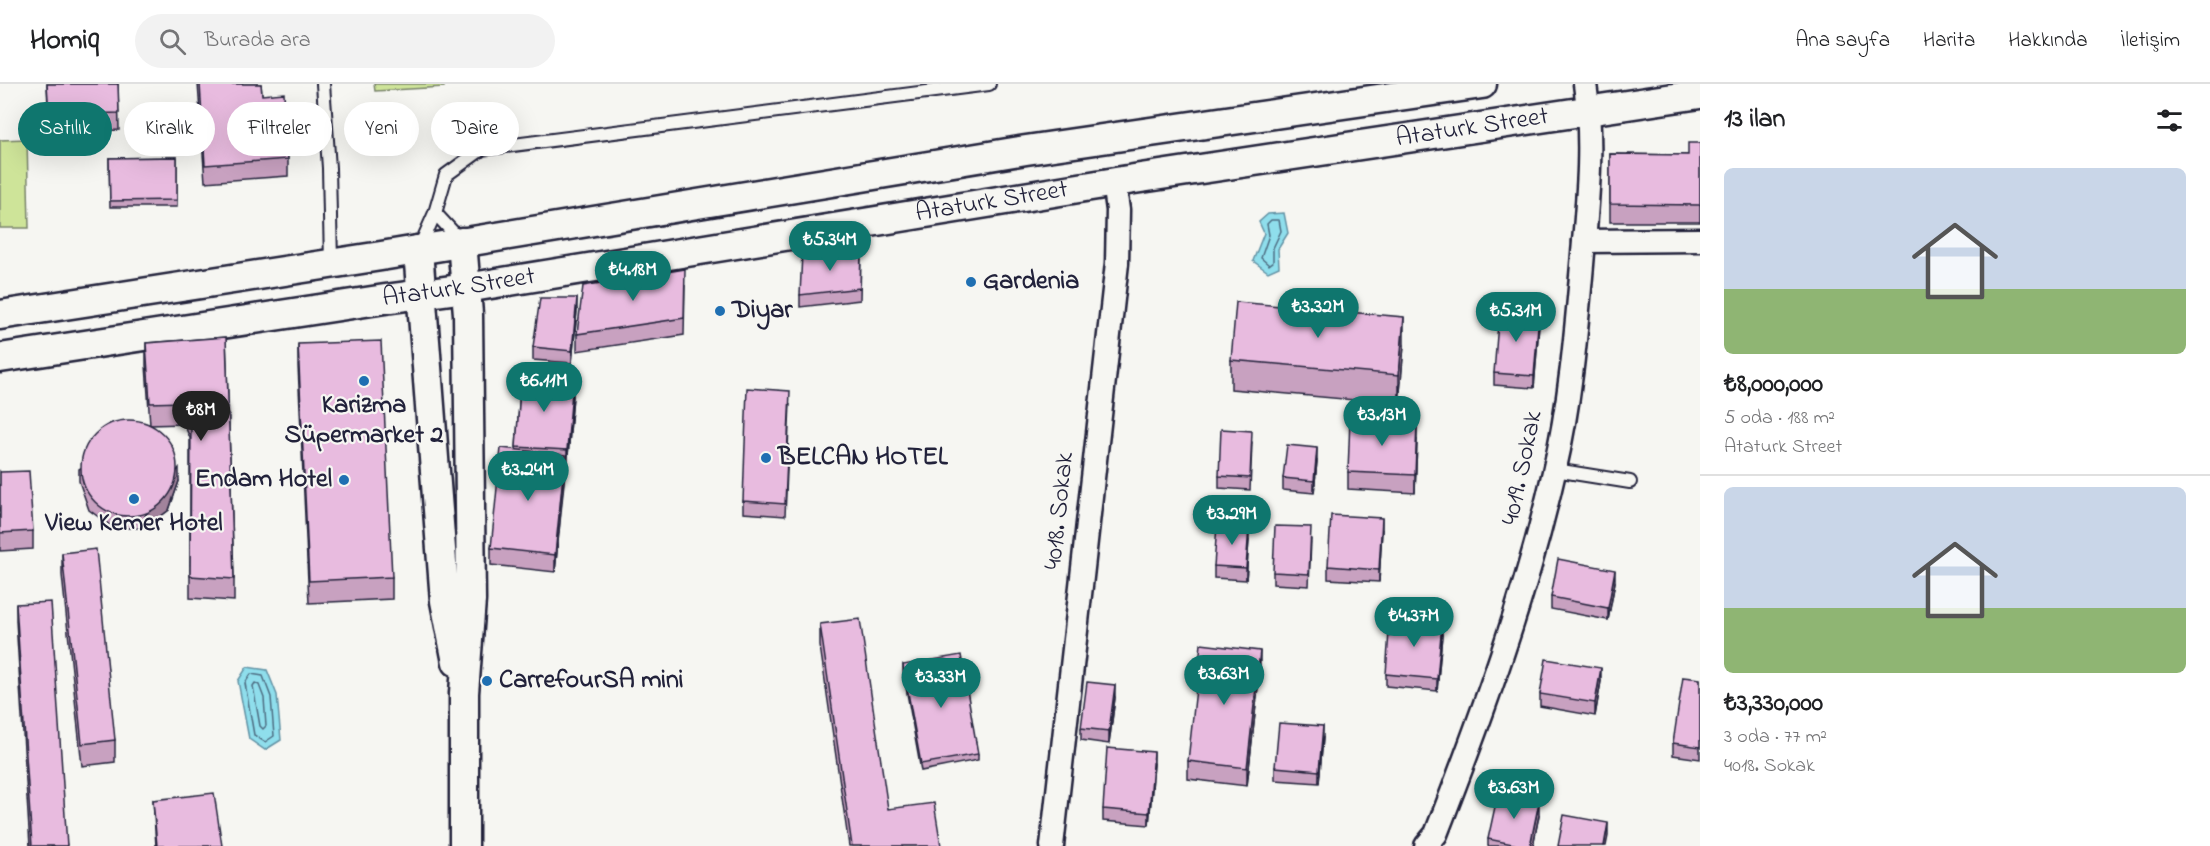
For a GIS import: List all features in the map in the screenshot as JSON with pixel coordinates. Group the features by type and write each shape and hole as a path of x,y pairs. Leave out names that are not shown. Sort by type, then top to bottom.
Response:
{"street":[{"name":"Ataturk Street","path":"0,315 1026,150 1482,84"},
{"name":"Ataturk Street","path":"0,358 466,288 1114,182 1587,97 1700,94"},
{"name":"4019. Sokak","path":"1426,846 1437,834 1480,719 1533,556 1555,470 1574,357 1584,241 1590,143 1587,97"},
{"name":"4018. Sokak","path":"1052,846 1117,263 1118,210 1114,182"},
{"path":"1584,241 1700,240"},
{"path":"462,242 466,288 471,600 464,693 464,846"},
{"path":"418,249 445,602 464,693"}],"lane":[{"path":"323,84 329,168 331,262"},
{"path":"418,249 435,213 446,175 482,149 989,84"},
{"path":"435,213 462,242"},
{"path":"1555,470 1630,482"}],"green space":[{"path":"374,84 444,84 444,87 375,91"},
{"path":"18,139 18,156 27,156 29,228 0,228 0,140"}],"water":[{"path":"1284,213 1288,233 1278,249 1279,267 1268,272 1253,261 1264,233 1259,222 1268,214"},
{"path":"247,667 267,670 277,695 281,740 265,750 249,739 238,681"}],"building":[{"path":"47,84 118,84 119,113 112,113 112,102 48,102"},
{"path":"200,84 261,84 262,95 284,93 285,102 227,102 227,156 288,156 288,159 205,165 204,156 215,156 215,102 201,102"},
{"path":"1688,143 1700,143 1700,205 1610,204 1610,154 1688,155"},
{"path":"177,157 177,200 110,201 109,158"},
{"path":"861,250 860,288 800,295 802,254"},
{"path":"685,269 684,318 577,334 583,286"},
{"path":"540,298 577,298 572,351 533,347"},
{"path":"1236,302 1404,317 1399,375 1231,360"},
{"path":"1499,310 1539,313 1534,376 1494,373"},
{"path":"226,337 234,579 190,576 191,416 184,402 150,403 146,343"},
{"path":"381,341 392,577 309,581 298,344"},
{"path":"521,375 573,379 567,450 516,447"},
{"name":"BELCAN HOTEL","path":"747,388 790,391 785,504 743,501"},
{"path":"1350,419 1417,422 1415,475 1348,472"},
{"path":"129,420 148,423 163,434 174,449 177,468 174,487 163,502 148,513 129,516 110,513 95,502 84,487 81,468 84,449 95,434 110,423"},
{"path":"1221,429 1252,431 1250,478 1219,476"},
{"path":"1287,445 1317,448 1314,481 1283,478"},
{"path":"501,448 565,455 555,555 491,548"},
{"path":"29,471 33,531 0,533 0,472"},
{"path":"1331,515 1382,518 1379,570 1328,566"},
{"path":"1217,525 1249,527 1246,568 1214,566"},
{"path":"1275,526 1311,527 1309,574 1273,572"},
{"path":"96,549 115,740 82,744 62,553"},
{"path":"1558,559 1615,570 1608,608 1551,597"},
{"path":"51,602 67,846 32,846 16,604"},
{"path":"1390,618 1442,623 1437,679 1386,674"},
{"path":"860,619 888,809 934,803 941,846 852,846 820,624"},
{"path":"1201,644 1260,651 1247,768 1188,761"},
{"path":"961,655 978,754 921,764 903,665"},
{"path":"1546,659 1601,668 1595,703 1540,694"},
{"path":"1683,677 1700,679 1700,747 1673,743"},
{"path":"1087,682 1115,685 1109,731 1081,728"},
{"path":"1279,723 1323,726 1319,771 1275,767"},
{"path":"1107,748 1154,752 1149,813 1103,809"},
{"path":"214,793 222,846 157,846 153,800"},
{"path":"1498,793 1539,802 1530,846 1488,839"},
{"path":"1564,815 1608,823 1604,846 1558,846"}],"place":[{"name":"Gardenia","path":"971,282"},
{"name":"Diyar","path":"720,311"},
{"name":"Karizma Süpermarket 2","path":"364,381"},
{"name":"BELCAN HOTEL","path":"766,458"},
{"name":"Endam Hotel","path":"344,480"},
{"name":"View Kemer Hotel","path":"134,499"},
{"name":"CarrefourSA mini","path":"487,681"}]}
